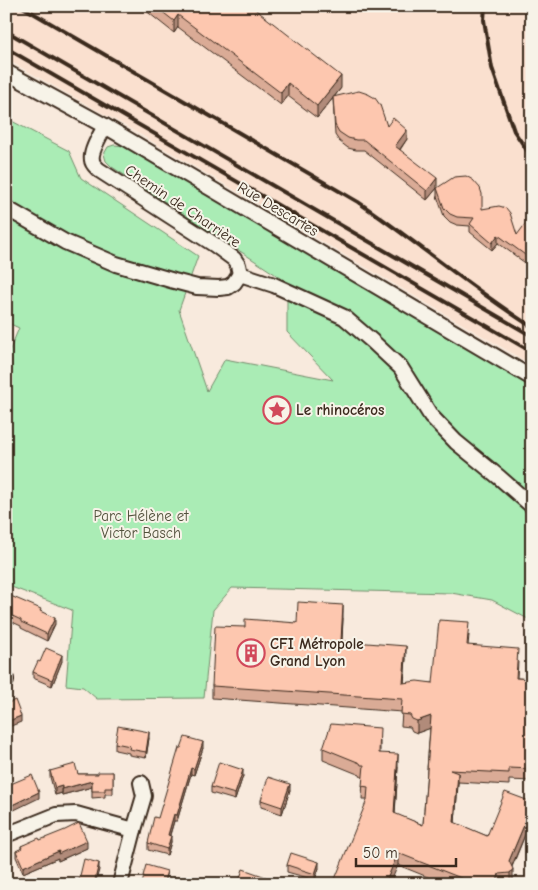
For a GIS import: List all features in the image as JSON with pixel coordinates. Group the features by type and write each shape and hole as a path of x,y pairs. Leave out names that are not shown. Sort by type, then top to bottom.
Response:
{"street":[{"name":"Rue Descartes","path":"6,72 105,126 532,378"},
{"name":"Chemin de Charrière","path":"105,126 92,152 92,163 99,170 234,259 240,274"},
{"path":"6,208 64,242 116,264 198,287 228,287 234,283 240,274 274,285 344,317 401,368 431,416 456,442 532,506"},
{"path":"120,884 144,796 141,783"},
{"path":"6,835 56,815 76,814 134,830"}],"shaded area":[{"path":"6,6 532,6 532,365 131,129 6,59"}],"green space":[{"name":"Parc Hélène et Victor Basch","path":"6,118 69,151 81,178 198,256 179,310 207,391 225,359 333,380 287,332 287,282 112,167 106,161 104,154 108,147 114,145 126,146 532,385 532,622 492,600 451,593 232,588 213,610 204,698 97,699 83,687 66,685 72,610 6,585 6,359 19,328 6,322"}],"building":[{"path":"155,6 251,6 341,76 317,106 288,83 281,93 178,15 174,21"},
{"path":"359,91 375,98 380,105 387,126 393,118 407,130 395,146 437,178 427,191 364,140 348,138 339,132 335,125 333,97"},
{"path":"466,176 473,180 480,188 482,209 499,206 506,208 510,213 517,235 526,223 532,227 532,260 498,235 492,243 470,224 474,218 457,217 450,214 444,208 437,188 454,177"},
{"path":"6,594 41,609 40,611 55,618 47,634 6,613"},
{"path":"298,602 343,605 341,641 406,646 403,683 417,681 433,683 439,620 469,622 467,645 518,649 516,678 532,679 532,769 509,768 509,773 450,770 458,773 454,822 487,836 505,792 532,802 509,861 513,869 510,873 499,874 496,884 476,884 398,853 385,884 333,884 367,800 368,787 362,786 364,765 323,748 331,724 380,728 379,753 398,754 394,813 423,825 431,716 417,721 412,719 410,715 401,714 402,699 212,686 215,626 245,627 245,619 297,623"},
{"path":"46,648 62,655 52,680 33,672"},
{"path":"15,700 21,716 6,722 6,704"},
{"path":"118,726 149,732 146,752 129,749 130,746 115,743"},
{"path":"185,737 203,742 194,769 191,768 177,815 174,814 168,835 171,836 167,849 148,843 154,817 158,818 179,748 181,748"},
{"path":"219,762 243,770 235,794 211,787"},
{"path":"75,764 78,774 113,772 113,788 105,788 105,791 92,791 92,781 62,789 62,786 55,788 50,771"},
{"path":"32,775 39,792 8,807 6,804 6,786"},
{"path":"268,777 290,784 282,807 261,800"},
{"path":"79,823 87,841 23,867 16,851 22,848 21,846"},
{"path":"291,853 319,862 315,874 287,865"},
{"path":"84,859 99,863 94,884 78,884"},
{"path":"146,865 167,871 163,884 142,884"},
{"path":"243,869 266,877 264,884 238,884"},
{"path":"6,878 28,884 6,884"}],"railway":[{"path":"21,6 358,202 532,327"},
{"path":"485,6 484,20 492,68 514,131 532,158"},
{"path":"6,31 532,336"},
{"path":"6,48 532,352"}],"place":[{"name":"Le rhinocéros","path":"277,410"},
{"name":"CFI Métropole Grand Lyon","path":"251,653"}]}
